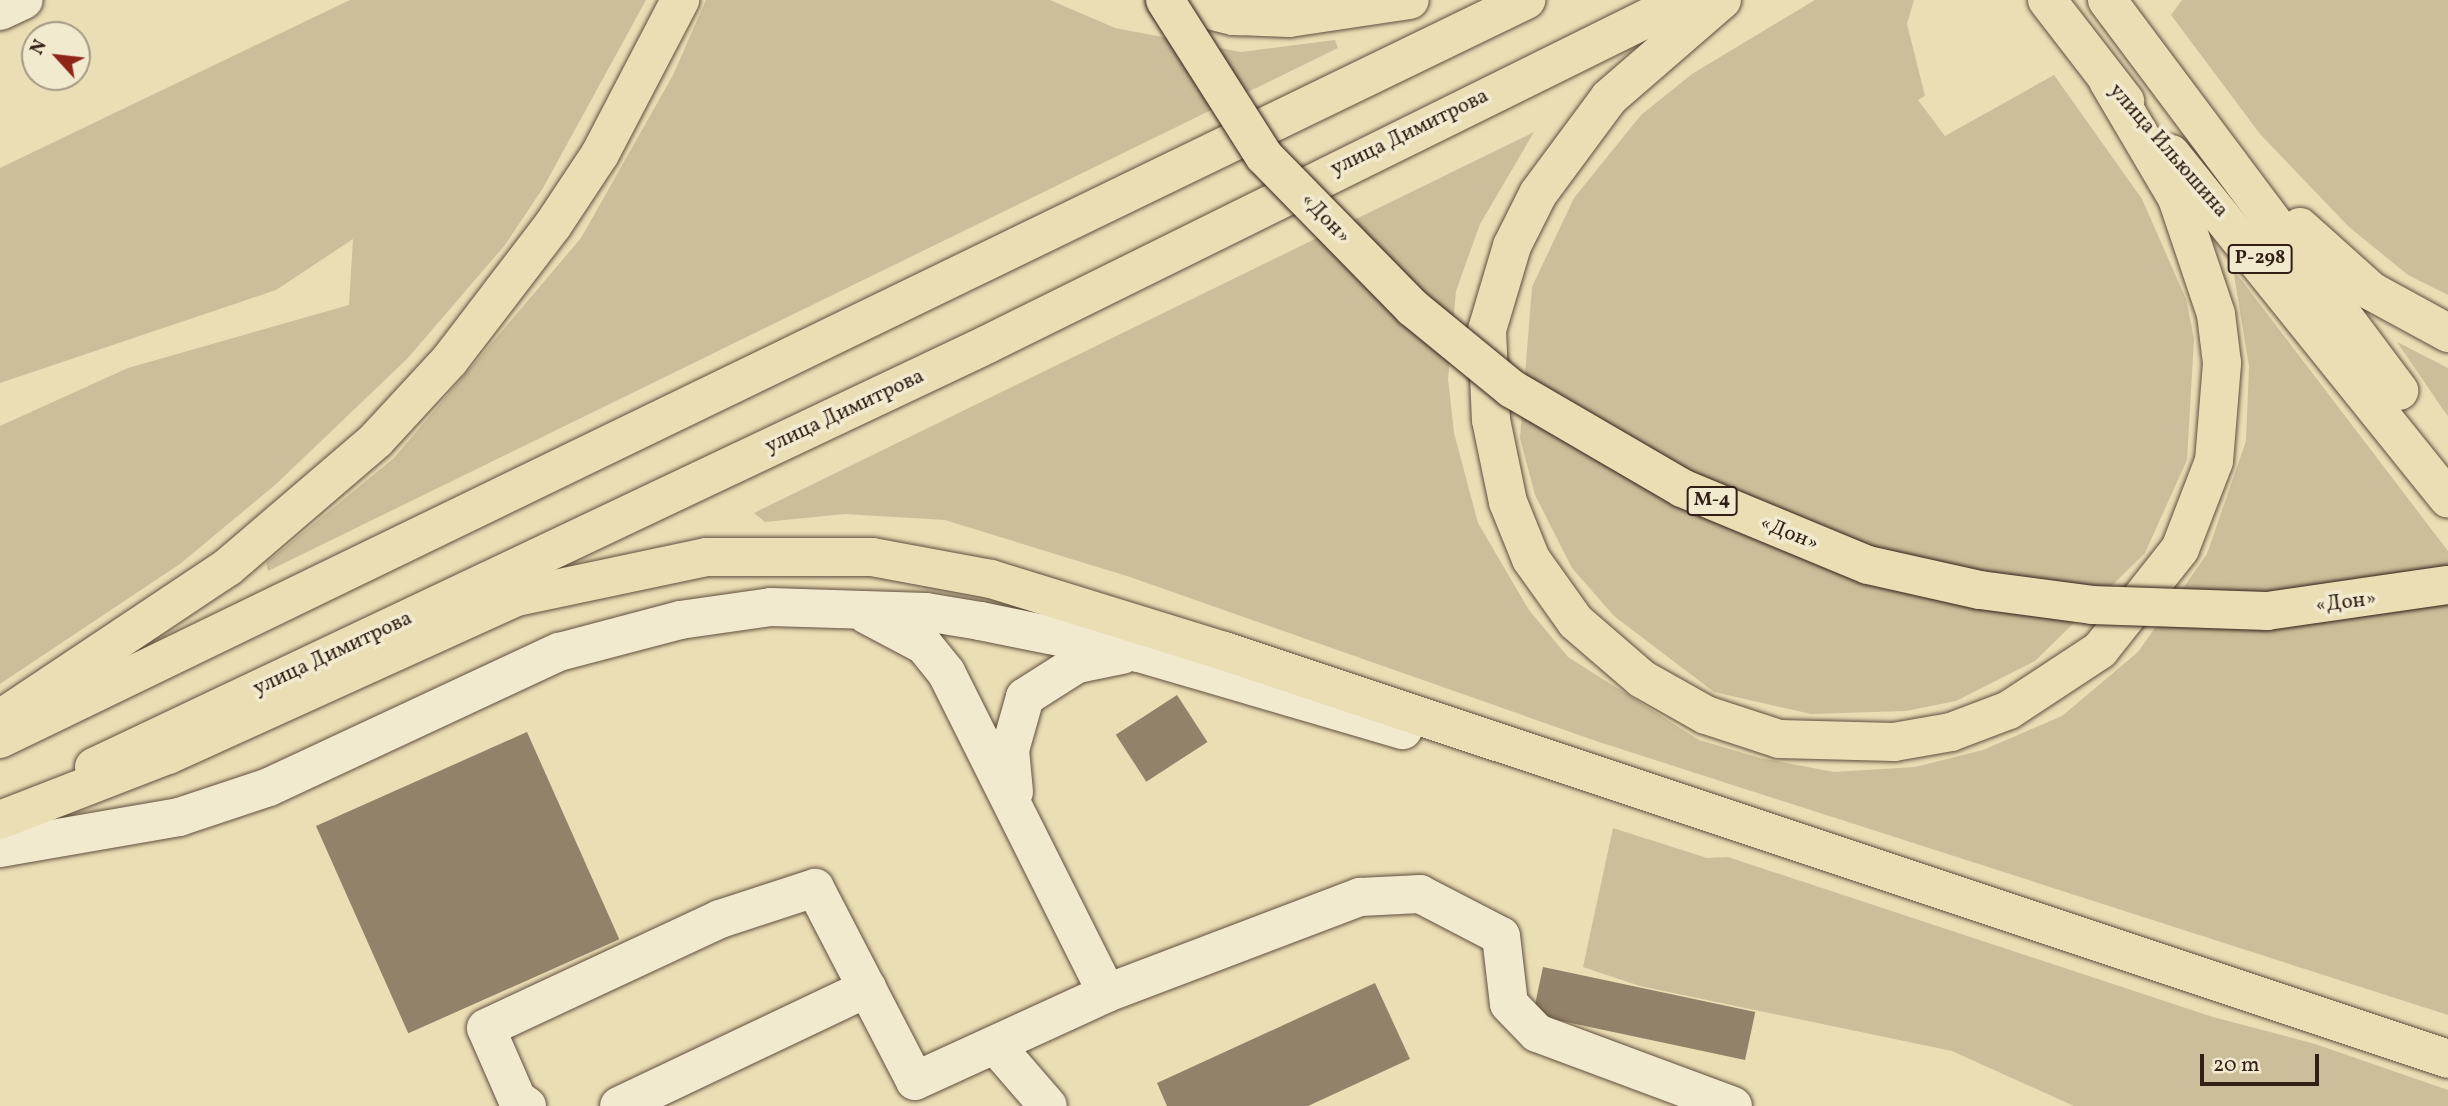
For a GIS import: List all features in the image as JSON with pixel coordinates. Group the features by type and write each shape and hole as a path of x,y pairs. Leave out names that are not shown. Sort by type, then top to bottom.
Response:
{"main road":[{"path":"0,719 228,568 385,430 449,361 553,225 600,155 680,0"},
{"path":"1166,0 1233,16 1289,18 1410,0"},
{"name":"«Дон»","path":"1166,0 1264,156 1413,308 1512,388 1682,488 1868,565 1980,590 2092,605 2267,611 2448,585"},
{"path":"0,739 1526,0"},
{"name":"улица Димитрова","path":"0,811 986,345 1684,0"},
{"path":"1722,0 1609,98 1538,194 1512,246 1488,330 1491,420 1508,502 1531,559 1576,622 1642,679 1706,715 1779,739 1894,743 1951,732 2009,710 2100,650 2180,549 2214,461 2222,363 2216,314 2177,198 2108,81"},
{"name":"улица Ильюшина","path":"2110,4 2231,160 2448,456"},
{"name":"улица Ильюшина","path":"2056,12 2108,81 2246,241 2448,498"},
{"path":"2231,160 2371,291 2448,333"},
{"path":"0,820 168,755 517,597 706,557 872,557 991,579 2448,1059"}],"lane":[{"path":"0,11 24,0"},
{"path":"0,848 179,817 269,787 559,652 680,620 771,607 926,612 1139,653 1511,765 1707,814"},
{"path":"855,610 924,645 958,692 1108,993"},
{"path":"1015,804 1010,750 1025,696 1077,664 1139,653"},
{"path":"527,1106 517,1099 486,1028 720,919 815,888 915,1081 1108,993 1360,897 1420,894 1501,936 1509,1004 1537,1033 1733,1106"},
{"path":"619,1106 867,988"},
{"path":"996,1046 1048,1106"}],"shaded area":[{"path":"350,0 646,0 543,188 505,245 407,359 275,485 180,564 0,684 0,426 128,368 349,305 353,239 276,290 0,383 0,168"},
{"path":"706,0 1050,0 1115,28 1241,52 1335,40 1338,48 268,571 266,563 394,458 581,238 673,75"},
{"path":"1815,0 1914,0 1907,24 1925,96 1918,100 1945,136 2054,75 2142,199 2186,299 2194,339 2187,460 2145,553 2035,661 1956,701 1906,711 1811,714 1714,692 1614,616 1572,568 1535,495 1520,438 1532,287 1574,198 1641,115 1692,74"},
{"path":"2182,0 2448,0 2448,295 2408,275 2349,227 2260,134 2171,15"},
{"path":"1534,132 1480,224 1456,291 1448,379 1454,433 1478,523 1529,610 1568,657 1699,740 1760,758 1834,772 1915,767 1983,750 2062,716 2138,652 2207,554 2246,441 2249,366 2233,269 2448,551 2448,1015 1596,741 1130,577 945,520 845,514 765,522 754,513"},
{"path":"2397,342 2448,368 2448,416 2444,411"},
{"path":"1613,828 1707,858 1728,857 2213,1017 2315,1044 2448,1090 2448,1106 2074,1106 1952,1051 1640,986 1583,967"}],"building":[{"path":"1177,695 1207,742 1146,782 1116,735"},
{"path":"527,732 619,939 408,1033 316,826"},
{"path":"1543,967 1755,1012 1745,1060 1533,1015"},
{"path":"1375,983 1410,1059 1308,1106 1167,1106 1157,1083"}]}
